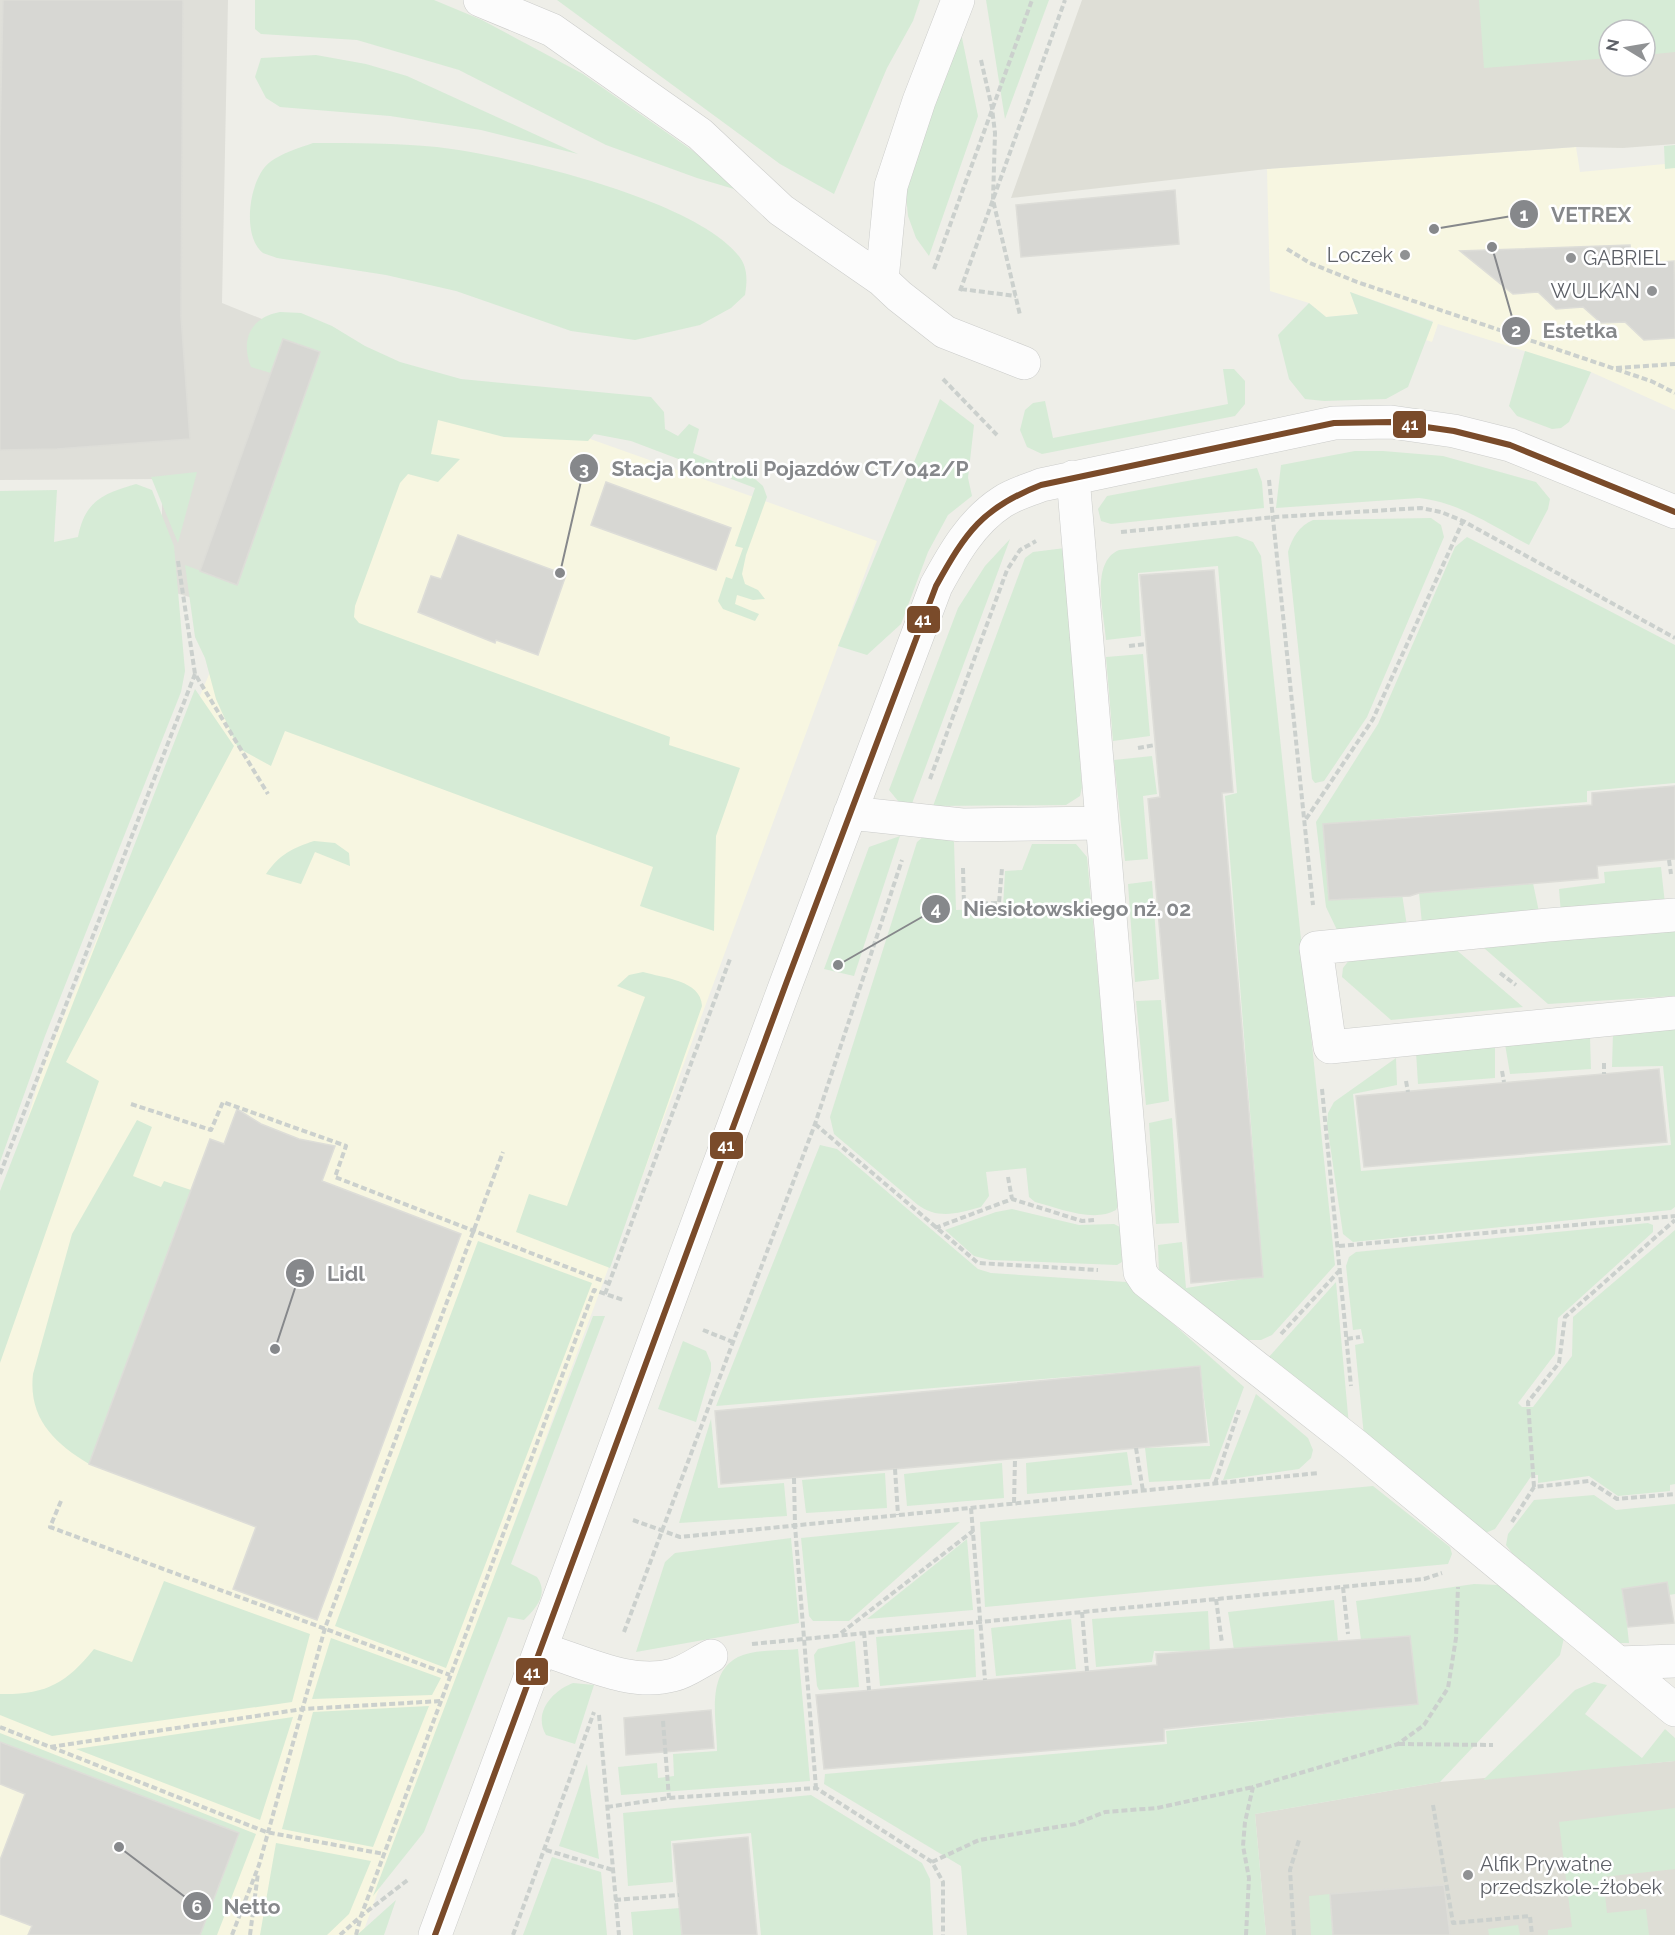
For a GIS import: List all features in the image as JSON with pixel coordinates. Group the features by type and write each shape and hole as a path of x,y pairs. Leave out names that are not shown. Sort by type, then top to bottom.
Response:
{"street":[{"path":"480,0 552,30 700,134 781,210 882,280 945,332 1024,363"},
{"path":"882,280 891,186 919,101 958,0"},
{"path":"435,1935 936,586 956,549 977,524 1002,502 1041,485 1073,477 1334,423 1391,422 1454,431 1510,445 1675,512"},
{"path":"1073,477 1080,536 1115,994 1137,1216 1140,1272 1146,1281 1355,1444 1379,1467 1675,1710"},
{"path":"850,813 962,825 1102,823"},
{"path":"1675,915 1450,933 1316,948 1330,1047 1563,1022 1675,1013"},
{"path":"542,1648 603,1684 630,1676 660,1677 682,1672 711,1656"},
{"path":"1618,1663 1675,1661"}],"path":[{"path":"918,312 1032,0"},
{"path":"997,435 933,368 1065,0"},
{"path":"981,57 995,133 993,200 1016,296 1024,363"},
{"path":"1287,249 1310,263 1357,282 1651,381 1675,393"},
{"path":"961,289 1016,296"},
{"path":"1613,368 1675,364"},
{"path":"1262,438 1275,518 1306,820 1316,948"},
{"path":"513,1935 546,1850 603,1684 663,1531 815,1124 915,820 1007,570 1014,557 1031,543 1080,536 1275,518 1421,508 1441,512 1463,521 1675,638"},
{"path":"1306,820 1373,719 1463,521"},
{"path":"178,561 195,674 268,794"},
{"path":"0,1174 195,674"},
{"path":"962,825 964,904 999,903 1003,826"},
{"path":"1450,933 1563,1022"},
{"path":"604,1294 730,959"},
{"path":"1330,1047 1322,1092 1339,1246 1355,1444"},
{"path":"131,1104 211,1130 223,1102 346,1146 335,1177 473,1228 608,1283"},
{"path":"815,1124 978,1263 1140,1272"},
{"path":"250,1935 259,1865 266,1832 325,1628 503,1152"},
{"path":"1008,1177 1012,1199"},
{"path":"935,1228 1012,1199 1082,1221 1137,1216"},
{"path":"1339,1246 1675,1218"},
{"path":"711,1656 754,1643 806,1636 981,1622 1424,1579 1489,1557 1534,1488 1528,1402 1559,1363 1565,1317 1675,1218"},
{"path":"356,1935 361,1916 594,1290 733,1342"},
{"path":"1347,1339 1360,1337"},
{"path":"1136,1448 1143,1491"},
{"path":"1014,1503 1015,1459"},
{"path":"594,1507 680,1536 1379,1467"},
{"path":"895,1469 898,1515"},
{"path":"794,1478 795,1526 806,1636 816,1788"},
{"path":"1534,1488 1590,1481 1617,1498 1675,1494"},
{"path":"61,1501 50,1527 450,1676"},
{"path":"971,1508 986,1680"},
{"path":"840,1634 973,1530"},
{"path":"1398,1744 1424,1725 1448,1688 1456,1638 1458,1567"},
{"path":"1343,1587 1348,1634"},
{"path":"1216,1599 1221,1643"},
{"path":"1082,1612 1086,1671"},
{"path":"864,1632 869,1690"},
{"path":"660,1677 669,1798"},
{"path":"603,1684 607,1807 619,1935"},
{"path":"50,1747 303,1709 441,1701"},
{"path":"0,1727 266,1832 384,1854"},
{"path":"932,1862 979,1840 1075,1824 1105,1812 1157,1808 1253,1787 1398,1744 1493,1745"},
{"path":"1246,1935 1249,1878 1243,1846 1245,1822 1253,1787"},
{"path":"607,1807 669,1798 816,1788 932,1862 943,1882 944,1935"},
{"path":"1433,1805 1453,1923 1530,1916 1532,1935"},
{"path":"1294,1935 1290,1870 1299,1840"},
{"path":"546,1850 613,1870"},
{"path":"232,1935 259,1865"},
{"path":"615,1900 679,1895"},
{"path":"340,1935 361,1916"}],"shaded area":[{"path":"0,0 228,0 222,303 329,346 234,610 162,589 162,479 0,480"},
{"path":"255,0 434,0 482,20 583,74 703,158 734,189 606,145 459,70 357,40 261,34 255,29"},
{"path":"557,0 920,0 913,21 887,68 834,194 780,164"},
{"path":"986,0 1049,0 1005,119"},
{"path":"1082,0 1675,0 1675,144 1623,148 1576,147 1267,169 1011,198"},
{"path":"1479,0 1675,0 1675,52 1657,54 1657,18 1597,18 1597,59 1484,68"},
{"path":"961,33 978,116 929,256 916,238 908,216 906,196 912,167"},
{"path":"316,55 366,64 407,76 578,154 481,130 390,116 280,107 266,98 255,77 261,58"},
{"path":"313,143 406,145 469,152 553,170 646,200 686,218 719,238 741,259 746,277 745,295 731,308 700,325 635,340 571,331 456,291 386,275 277,258 263,253 256,245 250,221 250,207 257,181 270,162"},
{"path":"1675,145 1675,168 1665,169 1664,146"},
{"path":"1576,147 1580,172 1675,163 1675,410 1591,372 1438,324 1432,342 1426,340 1433,321 1350,292 1358,314 1326,317 1309,303 1270,291 1267,169"},
{"path":"1350,292 1433,322 1408,387 1386,399 1324,401 1305,399 1289,379 1278,335 1309,303 1326,317 1358,314"},
{"path":"280,312 301,313 332,326 365,346 400,362 461,379 651,397 664,412 665,429 678,436 689,424 699,429 693,453 755,479 763,486 767,497 746,555 742,574 745,584 758,590 765,599 753,600 737,595 735,604 759,614 755,621 723,609 718,601 726,577 732,579 743,548 735,546 755,488 631,441 594,434 588,441 504,437 438,420 431,454 460,459 438,482 408,474 400,483 355,606 354,617 359,623 670,737 669,745 740,768 716,836 714,931 640,906 653,867 285,731 271,766 238,748 216,699 205,658 195,637 185,565 238,585 320,352 283,339 271,373 251,367 247,348 251,331 262,319"},
{"path":"329,346 877,541 362,1935 0,1935 0,1212 44,1063 210,672"},
{"path":"1525,351 1591,372 1569,422 1561,428 1552,429 1517,416 1509,406"},
{"path":"1223,369 1234,369 1245,381 1245,404 1235,416 1042,454 1027,447 1020,430 1025,410 1033,403 1045,401 1053,438 1228,404"},
{"path":"940,399 974,425 968,478 972,496 948,515 928,552 901,624 867,655 838,646"},
{"path":"1355,451 1443,456 1536,482 1550,499 1548,509 1529,545 1462,510 1434,500 1419,498 1276,508 1281,465"},
{"path":"1257,468 1262,482 1264,508 1111,524 1101,521 1098,509 1107,496"},
{"path":"197,472 178,543 151,477"},
{"path":"136,484 152,490 174,546 185,671 181,692 45,1036 0,1162 0,491 57,490 54,542 78,537 90,507 114,491"},
{"path":"1431,518 1441,525 1444,537 1367,717 1324,781 1315,783 1312,779 1288,552 1292,542 1300,529 1313,520"},
{"path":"1237,536 1253,542 1261,556 1335,1265 1272,1335 1261,1340 1243,1340 1159,1273 1158,1245 1182,1242 1186,1288 1263,1276 1225,796 1237,793 1218,566 1138,573 1141,636 1106,640 1101,590 1104,565 1110,556 1119,550"},
{"path":"1467,537 1675,645 1675,783 1587,791 1587,802 1323,824 1329,900 1402,894 1407,926 1337,930 1326,907 1316,822 1378,724 1455,547"},
{"path":"1010,539 910,809 903,807 889,790 958,608 985,566"},
{"path":"1065,548 1082,787 1080,796 1066,805 933,806 1025,558 1033,552"},
{"path":"1143,654 1150,736 1113,741 1106,657"},
{"path":"195,689 234,746 66,1062 99,1081 0,1363 0,1191"},
{"path":"1152,756 1157,794 1143,796 1148,859 1125,861 1114,760"},
{"path":"900,836 854,976 824,969 869,847"},
{"path":"924,836 950,838 954,842 956,910 1003,908 1005,871 1022,870 1032,844 1076,844 1087,857 1119,1203 1116,1210 1107,1214 1087,1215 1035,1202 1029,1197 1026,1168 986,1172 989,1196 981,1207 949,1214 933,1212 918,1205 834,1134 830,1117 917,842"},
{"path":"314,841 335,843 349,853 350,866 315,852 301,884 266,874 287,853"},
{"path":"1661,867 1665,904 1561,914 1559,889 1605,883 1604,872"},
{"path":"1152,881 1159,979 1135,982 1128,884"},
{"path":"1533,883 1539,912 1422,924 1419,893"},
{"path":"1675,927 1675,996 1548,1004 1484,948"},
{"path":"1453,947 1523,1007 1391,1020 1342,977 1343,968 1350,959"},
{"path":"643,972 688,985 700,997 702,1006 610,1268 516,1232 529,1194 567,1206 645,997 617,986 629,975"},
{"path":"1161,1000 1169,1101 1146,1105 1136,1001"},
{"path":"1675,1029 1675,1207 1671,1210 1353,1242 1343,1234 1327,1124 1328,1113 1334,1102 1396,1058 1397,1085 1353,1094 1361,1171 1671,1145 1663,1066 1612,1067 1613,1033"},
{"path":"1590,1037 1591,1069 1510,1074 1505,1044"},
{"path":"1495,1047 1495,1078 1418,1084 1416,1052"},
{"path":"1172,1118 1179,1223 1156,1224 1149,1123"},
{"path":"137,1120 152,1127 133,1176 161,1187 164,1181 191,1190 89,1464 65,1447 46,1428 35,1404 33,1374 72,1234"},
{"path":"820,1145 837,1149 978,1269 991,1273 1126,1282 1244,1387 1210,1479 1149,1482 1145,1448 1210,1446 1200,1366 716,1406"},
{"path":"1012,1209 1079,1225 1114,1224 1120,1227 1122,1262 1117,1265 990,1260 974,1256 945,1230 996,1212"},
{"path":"1648,1223 1653,1225 1653,1232 1558,1318 1555,1354 1518,1403 1522,1407 1533,1407 1572,1356 1573,1317 1675,1230 1675,1484 1670,1485 1670,1491 1618,1496 1589,1476 1538,1483 1538,1475 1532,1475 1495,1529 1483,1534 1364,1436 1355,1345 1364,1343 1361,1329 1353,1330 1346,1266 1349,1257 1356,1252"},
{"path":"478,1241 592,1283 446,1668 335,1626"},
{"path":"1336,1282 1349,1426 1267,1359"},
{"path":"593,1316 605,1316 511,1564 537,1577 542,1589 540,1600 524,1620 508,1617 424,1832 373,1896"},
{"path":"683,1341 706,1351 711,1363 711,1371 696,1422 658,1409"},
{"path":"1256,1394 1308,1438 1313,1450 1311,1458 1299,1469 1223,1480"},
{"path":"711,1419 718,1488 784,1483 787,1516 679,1523"},
{"path":"1127,1452 1132,1485 1027,1494 1026,1463"},
{"path":"1002,1463 1004,1498 907,1506 904,1474"},
{"path":"885,1473 887,1508 806,1513 802,1480"},
{"path":"1373,1486 1450,1547 1452,1554 1448,1564 985,1607 980,1522"},
{"path":"1594,1495 1616,1510 1675,1504 1675,1594 1669,1595 1666,1582 1623,1589 1629,1643 1617,1643 1512,1553 1506,1545 1508,1534 1534,1500"},
{"path":"960,1522 849,1621 813,1621 809,1616 801,1538"},
{"path":"791,1538 799,1623 636,1652 665,1562 675,1553"},
{"path":"967,1539 973,1610 867,1619"},
{"path":"164,1581 310,1634 292,1702 52,1736 0,1715 0,1694 30,1692 53,1685 74,1671 94,1649 132,1662"},
{"path":"1474,1584 1499,1585 1564,1638 1560,1655 1440,1782 1255,1814 1266,1935 967,1935 961,1866 824,1784 825,1774 1167,1744 1166,1731 1418,1704 1410,1636 1361,1640 1356,1601"},
{"path":"1334,1600 1338,1642 1234,1650 1228,1612"},
{"path":"1208,1611 1210,1652 1154,1651 1152,1662 1096,1667 1092,1619"},
{"path":"1071,1619 1076,1669 996,1676 991,1628"},
{"path":"974,1629 976,1677 880,1686 876,1637"},
{"path":"331,1638 441,1678 432,1695 312,1699"},
{"path":"855,1641 859,1687 819,1690 814,1655 818,1649"},
{"path":"798,1649 810,1781 621,1795 618,1767 657,1763 658,1778 674,1776 673,1754 717,1751 715,1699 721,1675 728,1665 744,1654"},
{"path":"1594,1682 1607,1685 1585,1714 1642,1758 1665,1729 1675,1738 1675,1761 1483,1780 1575,1690"},
{"path":"573,1683 594,1685 575,1744 546,1735 542,1719 543,1711 552,1697"},
{"path":"429,1706 373,1847 282,1829 313,1712"},
{"path":"293,1717 260,1820 76,1749"},
{"path":"0,1733 256,1834 217,1935 200,1935 239,1833 0,1742"},
{"name":"Alfik Prywatne przedszkole-żłobek","path":"1675,1761 1675,1935 1266,1935 1255,1814 1440,1782"},
{"path":"587,1764 599,1859 559,1846"},
{"path":"811,1795 922,1863 930,1879 933,1935 761,1935 751,1833 671,1841 673,1882 628,1886 623,1813"},
{"path":"1675,1808 1675,1869 1603,1877 1607,1913 1646,1909 1649,1935 1548,1935 1548,1930 1572,1927 1559,1822"},
{"path":"276,1843 371,1861 349,1914 327,1935 260,1935"},
{"path":"552,1857 601,1872 607,1935 523,1935"},
{"path":"1330,1894 1333,1935 1311,1935 1309,1896"},
{"path":"396,1900 384,1935 357,1935"},
{"path":"680,1908 682,1935 633,1935 631,1912"},
{"path":"1518,1925 1520,1935 1489,1935 1488,1929"}],"building":[{"path":"3,0 183,0 181,316 190,439 57,449 0,450 0,137"},
{"path":"1175,190 1179,244 1021,257 1016,205"},
{"path":"1630,245 1632,264 1674,261 1675,338 1644,340 1625,322 1601,323 1583,307 1556,309 1538,292 1513,294 1460,251"},
{"path":"283,339 320,352 237,585 200,571"},
{"path":"606,482 731,528 716,570 591,525"},
{"path":"458,535 566,575 538,655 496,640 495,643 418,612 431,576 441,579"},
{"path":"1214,570 1233,792 1222,793 1263,1277 1191,1283 1148,799 1160,797 1140,575"},
{"path":"1675,786 1675,859 1597,866 1598,878 1419,893 1410,896 1329,900 1323,824 1592,805 1592,793"},
{"path":"1659,1069 1667,1142 1364,1167 1356,1096"},
{"path":"237,1109 261,1124 299,1139 335,1146 322,1181 461,1234 317,1620 233,1589 256,1527 89,1464 210,1139 224,1144"},
{"path":"1200,1366 1207,1442 721,1484 715,1411"},
{"path":"1667,1582 1674,1623 1628,1627 1622,1589"},
{"path":"1410,1636 1418,1704 1164,1729 1164,1741 824,1769 816,1695 1157,1665 1156,1654"},
{"path":"711,1710 714,1748 626,1755 624,1718"},
{"path":"0,1742 239,1833 200,1935 28,1935 32,1926 0,1914 0,1860 25,1794 0,1784"},
{"path":"748,1837 757,1935 682,1935 673,1844"},
{"path":"1444,1885 1450,1935 1333,1935 1330,1894"}],"transit line":[{"name":"41","path":"435,1935 787,981 936,586 967,536 990,513 1004,503 1041,485 1334,423 1391,422 1454,431 1510,445 1675,512"}],"place":[{"name":"VETREX","path":"1434,229"},
{"name":"Estetka","path":"1492,247"},
{"name":"Loczek","path":"1405,255"},
{"name":"GABRIEL","path":"1571,258"},
{"name":"WULKAN","path":"1652,291"},
{"name":"Stacja Kontroli Pojazdów CT/042/P","path":"560,573"},
{"name":"Niesiołowskiego nż. 02","path":"838,965"},
{"name":"Lidl","path":"275,1349"},
{"name":"Netto","path":"119,1847"},
{"name":"Alfik Prywatne przedszkole-żłobek","path":"1468,1875"}]}
